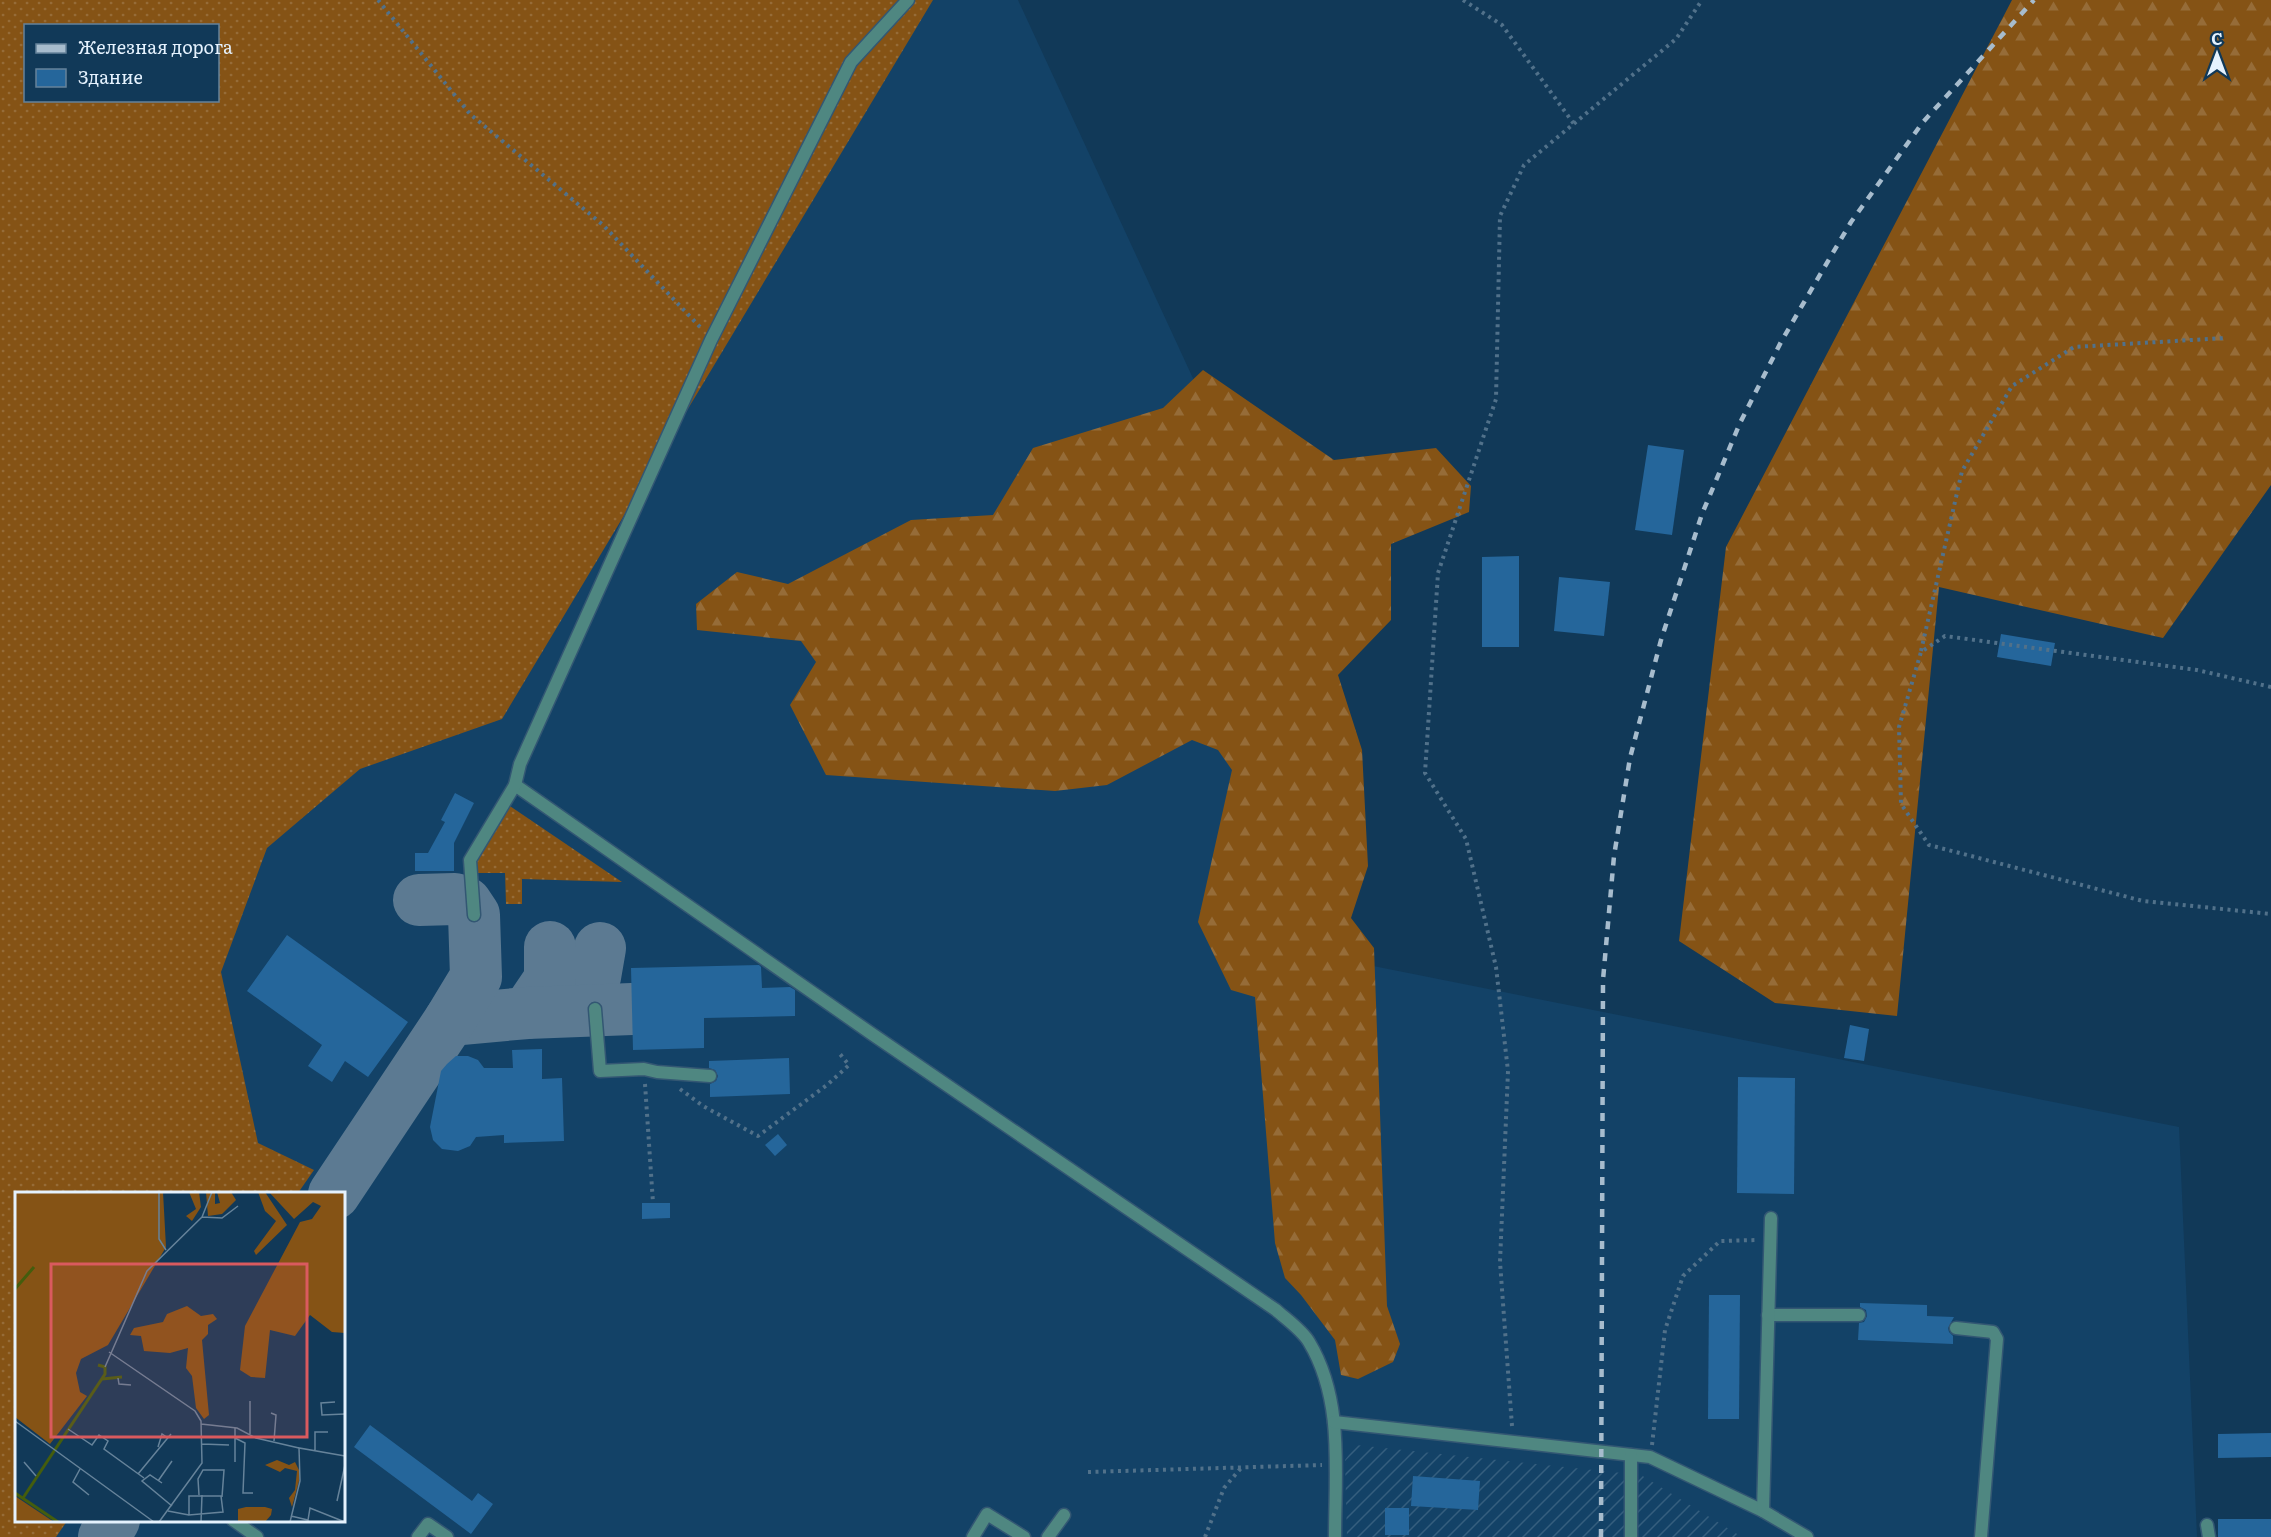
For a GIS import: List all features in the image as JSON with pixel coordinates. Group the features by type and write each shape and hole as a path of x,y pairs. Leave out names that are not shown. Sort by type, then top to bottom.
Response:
{"lane":[{"path":"474,915 470,860 515,785 520,764 711,340 851,62 908,0"},
{"path":"515,785 872,1034 1276,1310 1309,1340 1331,1399 1334,1422 1335,1537"},
{"path":"595,1010 600,1071 644,1069 710,1076"},
{"path":"1763,1511 1771,1218"},
{"path":"1768,1315 1859,1315"},
{"path":"1956,1328 1993,1332 1996,1339 1981,1537"},
{"path":"1334,1422 1650,1457 1763,1511 1807,1537"},
{"path":"1631,1455 1631,1537"},
{"path":"973,1537 987,1514 1024,1537"},
{"path":"1048,1537 1064,1515"},
{"path":"234,1522 257,1537"},
{"path":"418,1537 428,1524 447,1537"}],"path":[{"path":"378,0 470,114 603,225 711,340"},
{"path":"1463,0 1502,25 1574,124"},
{"path":"1513,1442 1500,1262 1508,1071 1496,967 1466,838 1425,773 1438,573 1496,399 1500,216 1524,165 1676,39 1702,0"},
{"path":"2225,338 2074,347 2012,386 1962,471 1921,652 1899,727 1901,804 1929,845 2143,901 2271,914"},
{"path":"1921,652 1944,636 2197,670 2271,687"},
{"path":"657,1072 703,1106 758,1136 827,1085 849,1065 840,1054"},
{"path":"644,1069 652,1203"},
{"path":"1650,1457 1665,1330 1683,1276 1720,1240 1770,1240"},
{"path":"1088,1472 1335,1465"},
{"path":"1205,1537 1224,1488 1242,1468"}],"shaded area":[{"path":"0,0 1018,0 1253,508 1298,951 2179,1127 2197,1537 0,1537"},
{"path":"1356,1445 1641,1475 1742,1537 1347,1537 1345,1460"}],"green space":[{"path":"0,0 933,0 502,719 360,769 267,848 221,972 258,1143 314,1170 299,1192 15,1192 15,1522 66,1522 56,1537 0,1537"},
{"path":"2012,0 2271,0 2271,485 2163,638 1939,587 1897,1016 1775,1003 1679,941 1726,547"},
{"path":"1203,370 1334,460 1436,448 1471,486 1469,512 1391,544 1391,620 1338,675 1362,750 1368,866 1351,918 1374,948 1387,1306 1400,1344 1393,1362 1358,1379 1341,1375 1335,1340 1285,1278 1275,1243 1255,997 1231,990 1198,922 1232,770 1218,750 1192,740 1107,785 1055,791 826,775 790,705 816,662 801,641 697,630 696,604 737,572 788,584 911,520 993,515 1033,448 1163,408"},
{"path":"501,800 622,882 522,879 522,904 506,904 505,873 471,873"}],"building":[{"path":"1648,445 1684,450 1672,535 1635,530"},
{"path":"1519,556 1519,647 1482,647 1482,557"},
{"path":"1559,577 1610,582 1604,636 1554,631"},
{"path":"2001,634 2055,643 2051,666 1997,657"},
{"path":"455,793 474,803 454,843 454,871 415,871 415,853 428,853 445,822 441,820"},
{"path":"287,935 408,1022 368,1077 345,1061 332,1082 308,1066 322,1045 247,991"},
{"path":"759,965 762,988 790,987 795,990 795,1016 704,1018 704,1048 633,1050 631,968"},
{"path":"1850,1025 1869,1029 1864,1061 1844,1058"},
{"path":"542,1049 542,1079 562,1078 564,1141 504,1143 504,1135 476,1137 470,1146 458,1151 442,1149 433,1140 430,1127 441,1071 456,1056 468,1056 478,1060 484,1068 513,1068 512,1050"},
{"path":"789,1058 790,1094 710,1097 710,1084 716,1081 718,1076 715,1070 709,1068 709,1061"},
{"path":"1738,1077 1795,1078 1794,1194 1737,1193"},
{"path":"778,1134 787,1145 775,1156 765,1145"},
{"path":"642,1203 670,1203 670,1218 642,1219"},
{"path":"1709,1295 1740,1295 1739,1419 1708,1419"},
{"path":"1860,1303 1927,1305 1927,1316 1954,1317 1948,1328 1953,1336 1953,1344 1858,1340 1859,1323 1864,1322 1867,1316 1866,1310 1860,1307"},
{"path":"370,1425 472,1501 478,1493 493,1504 471,1534 354,1447"},
{"path":"2271,1433 2271,1457 2218,1458 2218,1434"},
{"path":"1413,1476 1480,1481 1478,1510 1411,1506"},
{"path":"1385,1508 1409,1508 1409,1535 1385,1535"},
{"path":"2218,1519 2271,1519 2271,1537 2218,1537"}],"taxiway":[{"path":"335,1192 476,977 474,915 466,903 455,899 419,900"},
{"path":"527,1013 550,979 550,947"},
{"path":"572,1010 595,977 600,948"},
{"path":"450,1020 527,1013 632,1009"},
{"path":"104,1537 113,1522"}],"railway":[{"path":"1601,1537 1603,980 1614,856 1630,758 1661,640 1702,514 1740,423 1781,342 1814,285 1851,222 1923,122 2034,0"}]}
